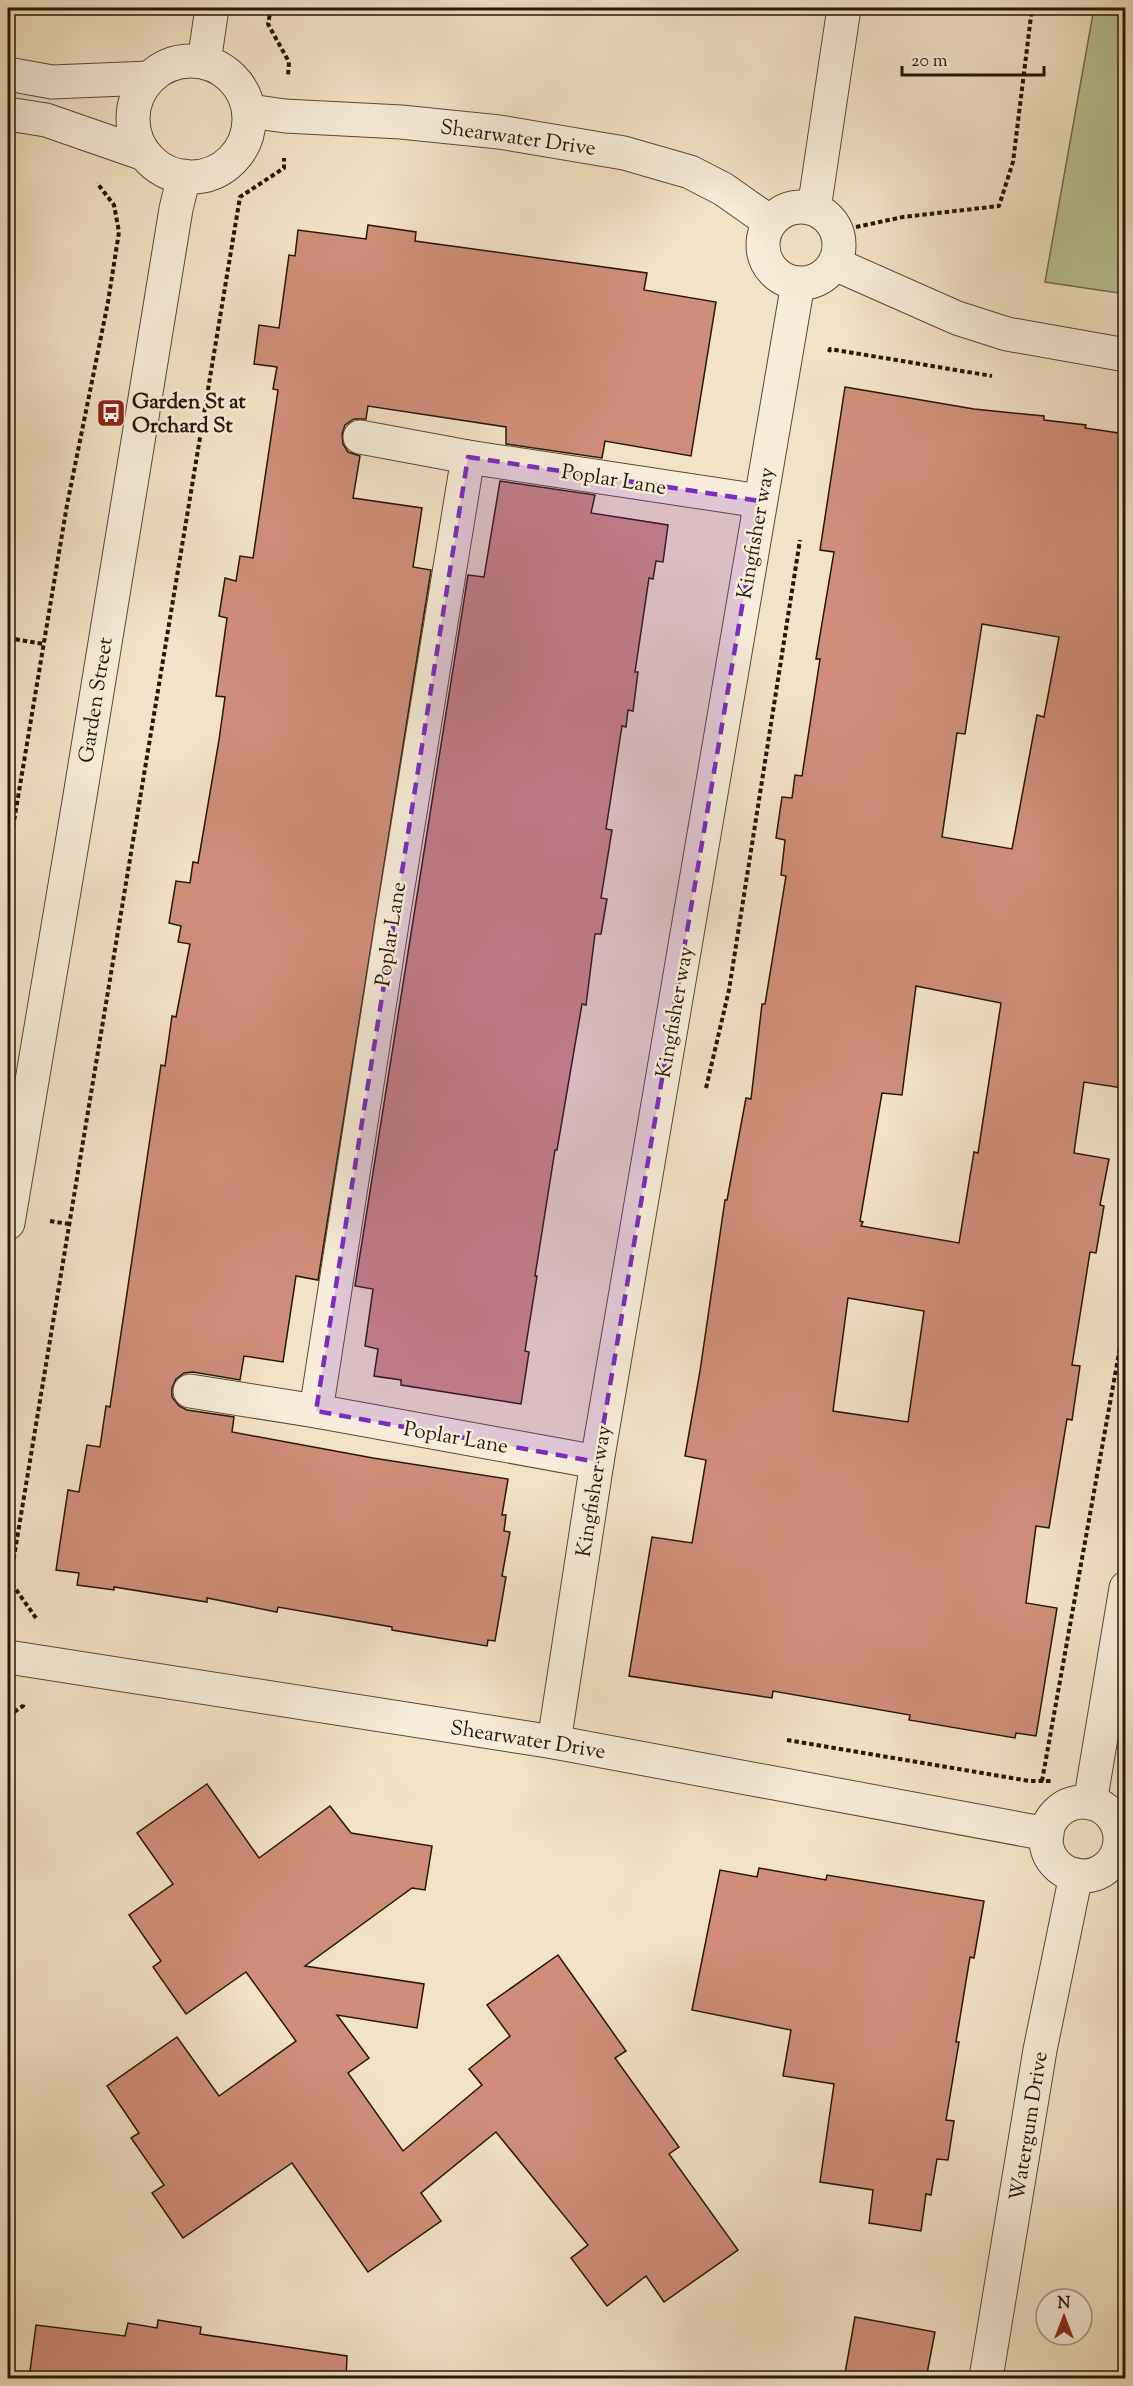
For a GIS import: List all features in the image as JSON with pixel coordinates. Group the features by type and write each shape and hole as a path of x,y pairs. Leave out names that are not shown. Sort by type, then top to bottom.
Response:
{"street":[{"path":"204,62 212,8"},
{"path":"814,209 844,8"},
{"path":"8,114 46,120 144,154 162,169 184,176 208,175 228,164 237,155 248,135 249,111 246,100 234,79 225,71 204,62 192,60 169,65 149,78 137,98 134,109 134,132 144,154"},
{"path":"8,74 52,82 149,78"},
{"name":"Shearwater Drive","path":"249,111 285,116 401,122 477,130 624,153 690,172 723,189 770,222"},
{"name":"Garden Street","path":"8,1223 176,209 184,176"},
{"path":"802,206 814,209 832,221 838,231 840,242 835,264 828,273 808,283 786,281 777,274 764,255 762,244 764,232 770,222 789,208 802,206"},
{"path":"835,264 957,318 1006,334 1125,355"},
{"name":"Kingfisher way","path":"554,1742 597,1462 798,283"},
{"name":"Poplar Lane","path":"360,437 468,457 760,501"},
{"name":"Poplar Lane","path":"316,1411 468,457"},
{"name":"Poplar Lane","path":"190,1391 316,1411 597,1462"},
{"path":"1090,1803 1125,1588"},
{"name":"Shearwater Drive","path":"8,1658 554,1742 1047,1834"},
{"path":"1080,1802 1090,1803 1100,1806 1115,1818 1122,1848 1103,1870 1094,1874 1076,1875 1067,1872 1053,1860 1049,1852 1047,1834 1049,1825 1061,1809 1080,1802"},
{"name":"Watergum Drive","path":"986,2379 1040,2050 1076,1875"}],"path":[{"path":"37,1619 10,1581 240,197 284,168 289,62 268,24 271,8"},
{"path":"838,231 903,218 999,206 1013,162 1032,8"},
{"path":"8,857 67,505 108,302 119,232 114,205 96,181"},
{"path":"828,361 830,349 1002,377"},
{"path":"704,1099 729,990 801,532"},
{"path":"8,638 43,644"},
{"path":"1041,1781 1125,1314"},
{"path":"8,1716 23,1706"}],"highlighted area":[{"path":"468,457 760,501 597,1462 316,1411"}],"green space":[{"path":"1094,8 1125,8 1125,294 1045,282"}],"building":[{"path":"368,225 416,232 415,241 647,273 644,290 716,302 691,456 605,441 602,458 506,444 506,427 368,406 366,419 354,419 345,425 342,434 343,444 348,452 360,456 353,498 422,508 413,567 431,570 318,1280 296,1276 283,1362 244,1356 240,1380 193,1372 184,1373 176,1379 172,1388 172,1397 179,1406 187,1410 234,1417 232,1432 373,1458 508,1479 502,1515 506,1515 504,1531 510,1532 502,1576 506,1577 495,1641 488,1640 487,1646 278,1607 277,1612 207,1598 207,1602 114,1587 114,1590 77,1585 79,1573 56,1570 68,1490 79,1492 87,1445 100,1447 106,1406 110,1407 161,1065 165,1066 172,1016 176,1017 190,944 178,942 181,926 169,923 176,881 190,883 193,862 198,863 219,740 225,697 216,696 227,618 219,616 225,578 236,581 240,556 253,558 278,390 273,389 277,367 254,364 259,325 279,328 289,255 295,256 298,230 366,239"},
{"path":"845,387 974,409 1044,416 1044,420 1086,425 1085,428 1125,434 1125,1066 1122,1088 1084,1082 1074,1153 1109,1159 1100,1205 1104,1206 1096,1253 1090,1252 1072,1365 1080,1366 1072,1420 1067,1419 1049,1528 1036,1526 1026,1603 1057,1608 1036,1736 1016,1733 1015,1738 909,1720 910,1715 773,1691 772,1698 629,1676 652,1537 692,1543 706,1460 685,1456 725,1200 727,1200 746,1098 751,1099 762,1004 765,1004 786,876 781,875 785,840 776,838 782,797 792,798 795,775 802,776 820,659 816,659 834,552 820,550","holes":["982,624 1059,637 1044,717 1037,715 1012,849 942,837 957,733 965,734","916,986 1001,1003 978,1153 974,1152 959,1243 861,1226 882,1093 902,1095","848,1298 924,1311 908,1422 833,1411"]},
{"path":"500,481 595,495 591,513 668,525 663,562 656,561 653,579 649,578 635,672 638,672 633,711 628,710 626,727 622,726 606,829 612,830 601,898 607,899 601,934 595,934 586,1005 582,1004 557,1150 555,1150 535,1276 537,1276 525,1351 529,1352 521,1404 401,1385 401,1380 374,1376 378,1349 365,1346 373,1289 355,1286 468,575 484,577"},
{"path":"207,1784 259,1858 330,1806 351,1833 432,1846 425,1890 412,1888 305,1966 424,1984 417,2028 337,2015 369,2058 348,2073 403,2151 482,2085 469,2069 510,2036 487,2005 558,1955 626,2051 615,2058 679,2147 669,2154 738,2250 664,2302 646,2276 607,2306 571,2258 588,2245 496,2132 421,2193 441,2221 368,2272 292,2163 183,2238 152,2193 164,2185 131,2138 139,2133 107,2086 177,2037 219,2096 296,2041 246,1972 186,2014 153,1967 161,1961 129,1915 173,1884 137,1833"},
{"path":"759,1868 826,1880 827,1875 984,1901 974,1958 970,1957 956,2042 959,2042 946,2120 954,2121 948,2160 937,2159 931,2195 926,2194 921,2231 869,2223 873,2190 820,2182 834,2084 783,2076 791,2030 692,2010 720,1870 757,1877"},
{"path":"855,2317 935,2332 926,2379 844,2379"},
{"path":"158,2320 201,2327 200,2334 347,2356 346,2379 29,2379 36,2325 125,2336 128,2323 157,2328"}],"place":[{"name":"Garden St at Orchard St","path":"111,413"}]}
